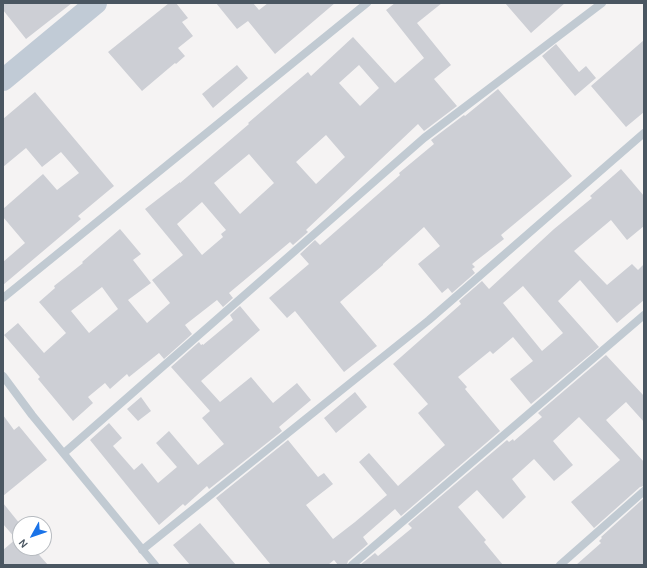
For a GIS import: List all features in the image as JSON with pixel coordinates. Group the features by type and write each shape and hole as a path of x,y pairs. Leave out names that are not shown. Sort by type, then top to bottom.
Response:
{"main road":[{"path":"3,80 96,3"}],"lane":[{"path":"3,298 367,3"},
{"path":"64,452 424,138 602,3"},
{"path":"142,550 429,320 644,133"},
{"path":"352,565 644,315"},
{"path":"3,376 32,415 64,452 155,565"},
{"path":"560,565 644,491"}],"building":[{"path":"3,3 72,3 26,39 3,10"},
{"path":"169,3 176,3 188,18 182,22 193,36 178,48 185,56 142,91 108,52"},
{"path":"216,3 253,3 259,10 268,3 335,3 275,54 248,21 237,29"},
{"path":"395,3 442,3 417,23 451,65 434,79 457,106 424,131 418,124 306,230 308,232 293,245 290,242 229,293 233,298 223,307 217,300 185,325 192,334 164,359 159,353 129,377 127,374 110,389 105,383 88,397 93,403 73,421 38,379 40,377 4,335 18,323 44,353 66,333 39,302 55,288 54,286 83,263 82,262 120,229 141,254 133,260 151,283 128,300 147,323 170,303 152,280 183,255 145,209 180,183 308,72 311,76 353,37 395,83 424,58 386,10","holes":["359,65 379,88 360,106 339,83","326,135 345,157 316,184 296,162","249,154 274,183 240,214 214,183","202,202 226,230 221,234 223,237 202,255 177,224","102,287 118,309 89,333 71,311"]},
{"path":"505,3 565,3 531,33"},
{"path":"644,40 644,112 626,127 591,86"},
{"path":"556,44 579,72 586,66 596,78 575,96 542,56"},
{"path":"237,65 248,78 213,108 202,94"},
{"path":"498,89 572,176 501,235 504,239 472,264 475,267 472,269 475,273 452,293 448,288 442,293 418,264 440,246 424,227 340,302 377,346 344,372 295,311 287,318 269,298 309,264 300,254 315,240 320,245 400,175 399,173 434,144 431,140 464,115 465,116"},
{"path":"35,92 114,186 78,216 81,219 3,285 3,262 25,243 3,217 3,209 43,174 57,190 79,173 61,152 42,167 26,148 3,167 3,119"},
{"path":"621,169 644,196 644,226 627,240 611,220 574,251 607,285 632,264 638,270 644,264 644,300 617,323 580,280 558,301 599,347 531,404 510,379 533,361 513,337 493,354 490,351 458,377 467,387 465,389 500,431 401,516 395,509 363,537 368,544 348,561 347,565 338,565 334,560 328,565 271,565 216,498 288,440 318,477 324,473 333,484 306,505 333,539 355,522 387,495 359,462 369,453 398,486 445,445 418,413 428,404 393,364 461,304 459,301 482,281 489,289 554,229 592,198 590,196","holes":["523,286 563,333 542,351 503,303"]},
{"path":"240,306 260,330 201,381 220,402 251,377 273,403 297,383 311,400 279,427 282,431 209,489 207,486 185,506 183,504 159,525 90,440 109,423 122,438 113,446 134,470 142,463 158,483 177,467 156,443 169,431 198,465 224,444 202,418 210,411 171,367 199,342 203,345 233,320 230,315"},
{"path":"606,355 644,396 644,422 626,402 606,420 644,462 644,486 640,487 594,528 571,502 620,460 579,417 553,441 573,465 554,481 534,459 512,479 526,497 503,519 477,490 458,507 486,540 484,542 503,565 360,565 375,553 378,556 412,528 408,524 507,440 509,442 513,439 514,441 542,417 538,413"},
{"path":"355,392 367,407 336,433 324,418"},
{"path":"141,397 151,411 138,421 127,409"},
{"path":"3,415 14,430 19,426 47,460 3,496"},
{"path":"644,498 644,565 576,565 601,543 599,541 602,538 601,537"},
{"path":"3,503 14,516 12,516 12,534 3,524"},
{"path":"200,523 236,565 190,565 173,545"},
{"path":"12,542 12,556 40,556 48,565 3,565 3,550"}]}
